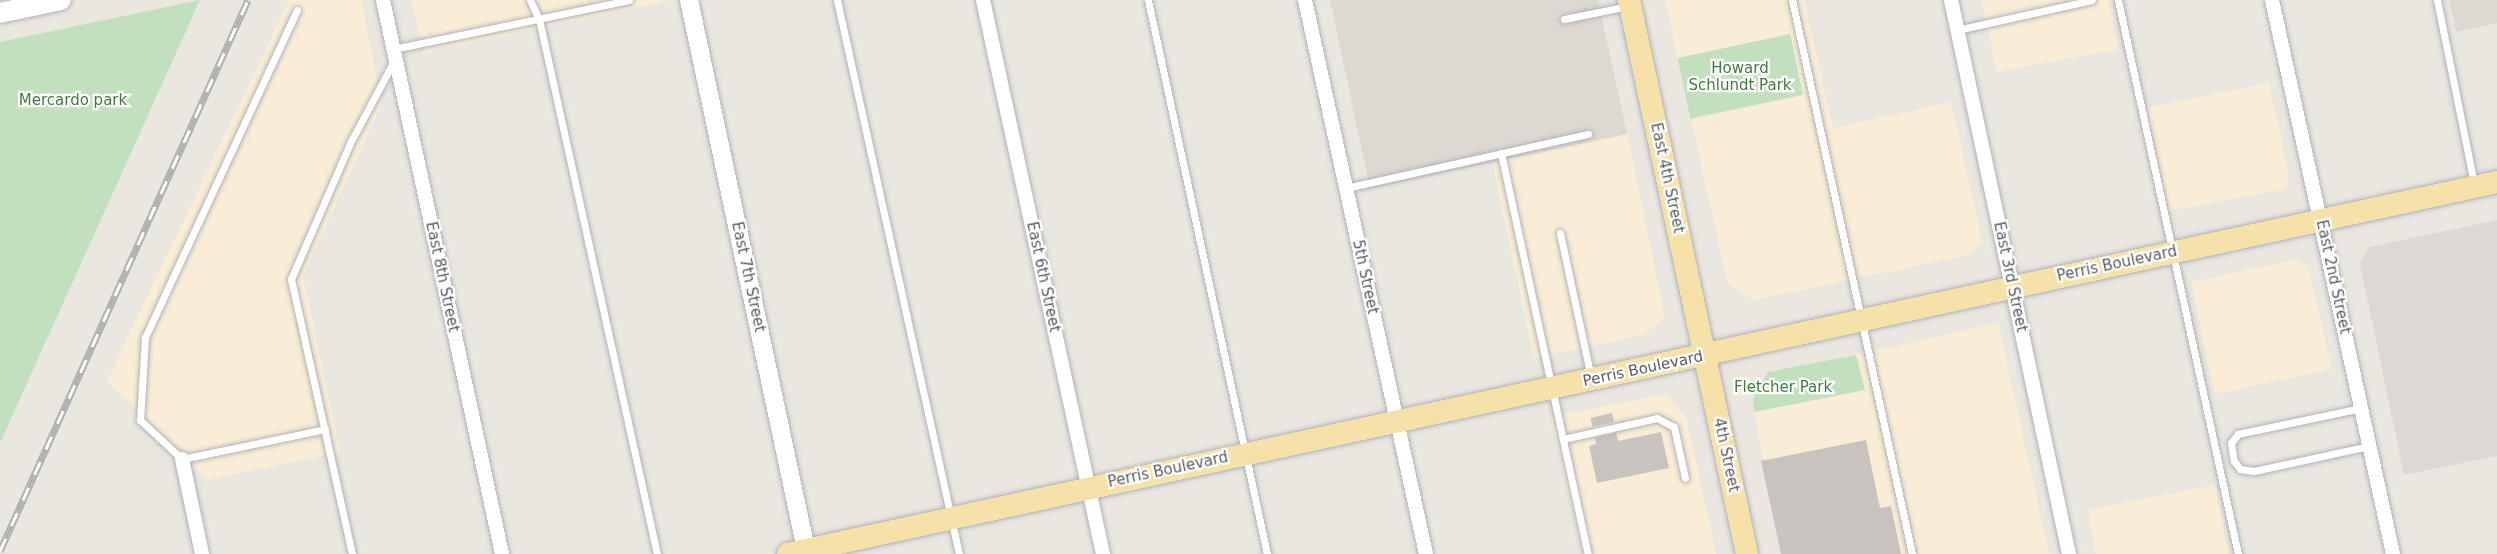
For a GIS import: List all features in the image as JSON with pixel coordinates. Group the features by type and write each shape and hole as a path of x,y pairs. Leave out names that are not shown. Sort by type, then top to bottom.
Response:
{"main road":[{"path":"0,13 61,0"},
{"name":"East 4th Street","path":"1630,3 1704,357"},
{"name":"Perris Boulevard","path":"801,553 1089,487 1704,357 2012,286 2497,182"},
{"name":"4th Street","path":"1704,357 1747,554"}],"street":[{"name":"East 8th Street","path":"383,0 502,554"},
{"name":"East 7th Street","path":"689,0 801,553"},
{"name":"East 6th Street","path":"983,0 1103,554"},
{"name":"5th Street","path":"1305,0 1426,554"},
{"name":"East 3rd Street","path":"1951,0 2069,554"},
{"name":"East 2nd Street","path":"2272,0 2393,554"},
{"path":"182,459 202,554"}],"lane":[{"path":"530,0 539,18 657,554"},
{"path":"352,554 291,279 350,143 394,54 539,18 629,0"},
{"path":"837,0 959,554"},
{"path":"1148,0 1267,554"},
{"path":"1792,0 1912,554"},
{"path":"1957,30 2092,0"},
{"path":"2118,0 2238,554"},
{"path":"2437,0 2475,186"},
{"path":"1564,19 1630,3"},
{"path":"297,10 145,337 140,420 182,459 325,429"},
{"path":"1346,188 1588,134"},
{"path":"1501,153 1588,554"},
{"path":"1560,233 1592,380"},
{"path":"2361,408 2238,434 2231,443 2234,461 2240,469 2254,471 2369,446"},
{"path":"1563,439 1657,418 1674,427 1684,478"}],"shaded area":[{"path":"289,0 361,0 382,104 303,276 340,452 207,480 107,381"},
{"path":"411,0 668,0 668,1 423,53"},
{"path":"1330,0 1598,0 1627,134 1370,189"},
{"path":"1665,0 1804,0 1833,128 1951,102 1982,242 1969,255 1754,300 1728,284 1691,120 1803,95 1789,34 1678,59"},
{"path":"1982,0 2108,0 2118,49 1997,72"},
{"path":"2449,0 2497,0 2497,23 2456,32"},
{"path":"2269,83 2289,178 2285,189 2168,211 2147,108"},
{"path":"1627,134 1665,318 1643,335 1534,358 1492,162"},
{"path":"2497,220 2497,456 2404,475 2360,264 2369,247"},
{"path":"2295,260 2307,266 2332,369 2215,394 2191,282"},
{"path":"1998,323 2049,554 1783,554 1754,412 1864,390 1856,355"},
{"path":"1666,394 1686,417 1716,554 1582,554 1551,417"},
{"path":"2215,485 2228,554 2096,554 2088,510"}],"green space":[{"name":"Mercardo park","path":"200,0 0,443 0,42"},
{"name":"Howard Schlundt Park","path":"1790,34 1803,95 1690,119 1678,58"},
{"name":"Fletcher Park","path":"1856,355 1865,390 1754,412 1753,399 1768,372"}],"building":[{"path":"1612,413 1614,422 1593,427 1591,418"},
{"path":"1661,432 1669,468 1597,483 1589,446 1596,444 1595,438 1616,433 1618,441"},
{"path":"1866,440 1880,508 1891,506 1901,554 1781,554 1761,461"}],"railway":[{"path":"0,551 248,0"}]}
